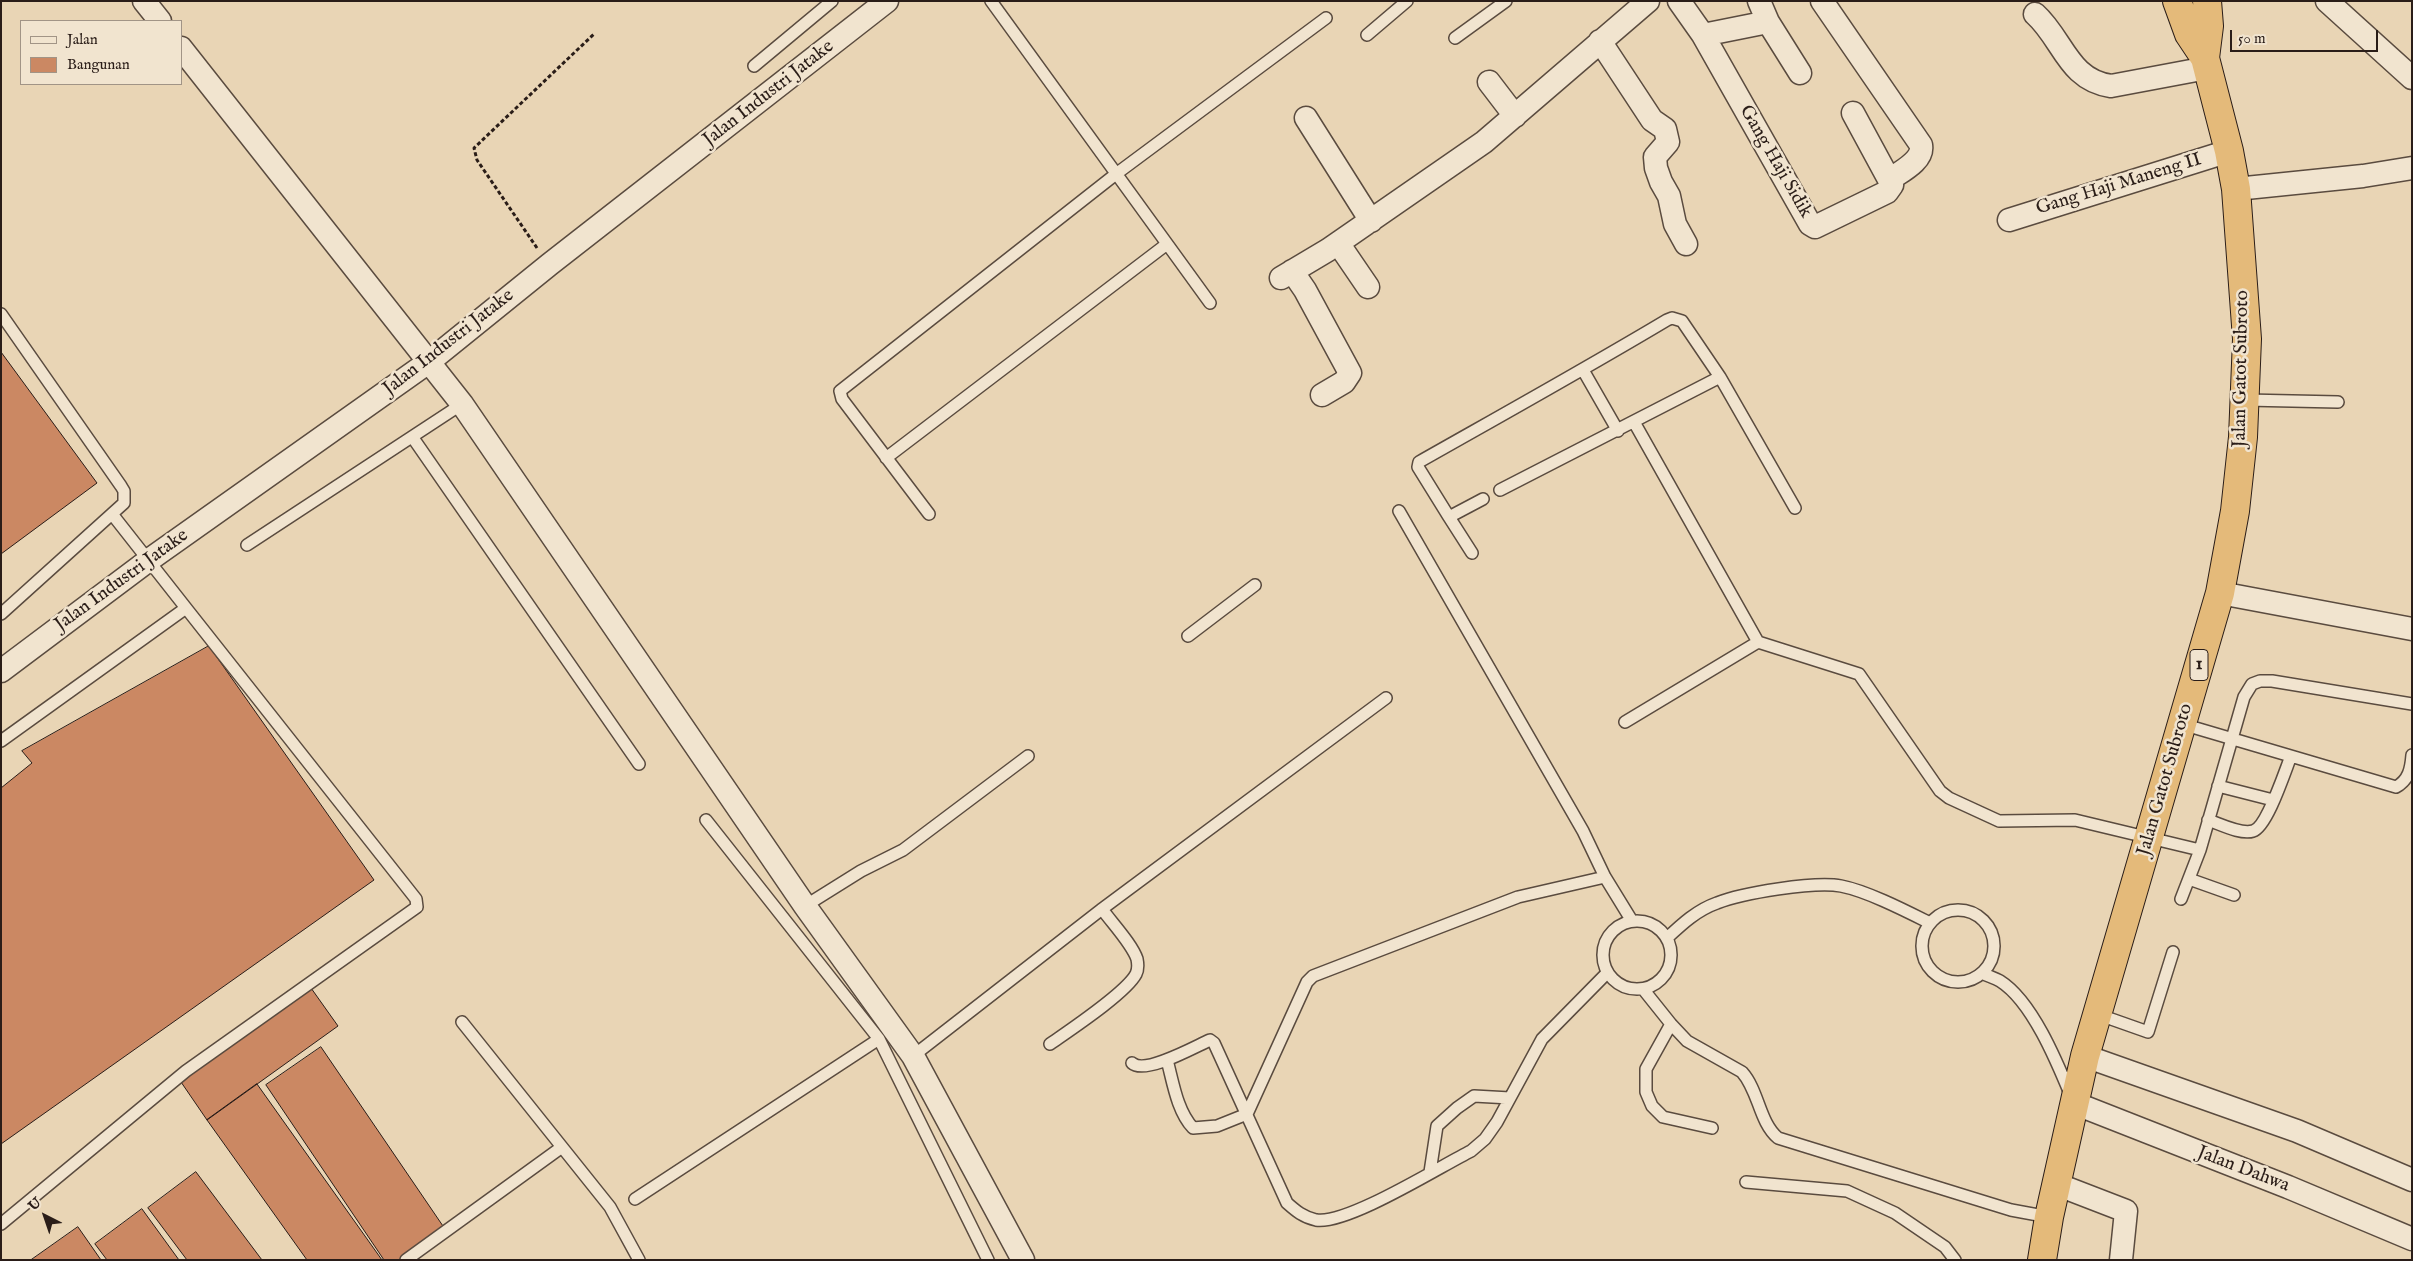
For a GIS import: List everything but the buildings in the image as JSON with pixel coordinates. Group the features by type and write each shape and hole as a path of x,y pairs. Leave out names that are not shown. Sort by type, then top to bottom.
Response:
{"highway":[{"name":"Jalan Gatot Subroto","path":"2042,1260 2049,1217 2085,1056 2220,593 2235,511 2246,400 2247,339 2236,189 2229,151 2206,63 2189,34 2177,1"},
{"name":"Jalan Gatot Subroto","path":"2206,1 2209,26 2206,63"}],"street":[{"path":"144,1 159,20"},
{"name":"Jalan Industri Jatake","path":"1,671 149,560 430,361 550,264 887,1"},
{"path":"1322,395 1344,382 1350,372 1305,290 1287,275 1371,221 1484,142 1648,1"},
{"name":"Gang Haji Sidik","path":"1679,1 1703,35 1812,226 1820,227 1887,192 1892,185 1889,180"},
{"path":"1759,1 1768,22 1800,73"},
{"path":"1822,1 1921,146 1921,155 1889,180 1853,113"},
{"path":"2327,1 2412,78"},
{"path":"2035,14 2047,25 2078,71 2096,84 2111,86 2206,63"},
{"path":"1703,35 1768,22"},
{"path":"1600,41 1652,120 1665,129 1668,142 1655,157 1656,168 1660,182 1669,196 1675,224 1686,244"},
{"path":"182,49 430,361 462,404 804,906 913,1056 1023,1260"},
{"path":"1489,82 1515,116"},
{"path":"1306,118 1371,221"},
{"name":"Gang Haji Maneng II","path":"2009,220 2229,151"},
{"path":"2236,189 2363,176 2412,168"},
{"path":"1338,243 1368,287"},
{"path":"2220,593 2412,629"},
{"path":"2085,1056 2298,1131 2412,1180"},
{"name":"Jalan Dahwa","path":"2074,1103 2288,1187 2412,1239"},
{"path":"2056,1184 2126,1211 2121,1260"}],"lane":[{"path":"754,66 832,1"},
{"path":"991,1 1210,304"},
{"path":"1367,35 1407,1"},
{"path":"1455,38 1506,1"},
{"path":"929,514 842,400 840,390 1116,174 1326,18"},
{"path":"886,458 1167,244"},
{"path":"1,314 124,491 124,503 1,614"},
{"path":"1472,554 1418,467 1419,462 1672,318 1682,321 1720,377 1795,508"},
{"path":"1583,370 1618,431"},
{"path":"1500,490 1720,377"},
{"path":"2246,400 2338,402"},
{"path":"247,545 413,438 462,404"},
{"path":"1634,422 1758,642 1859,674 1940,791 1949,798 1999,821 2075,820 2150,836 2200,850"},
{"path":"413,438 639,764"},
{"path":"1449,517 1483,499"},
{"path":"1399,511 1583,831 1604,877 1632,921"},
{"path":"1,1224 186,1071 417,907 416,899 112,514"},
{"path":"1188,636 1255,585"},
{"path":"1,741 186,608"},
{"path":"1625,722 1758,642"},
{"path":"2181,899 2200,850 2244,697 2252,684 2260,681 2330,690 2412,704"},
{"path":"913,1056 1102,909 1386,698"},
{"path":"2182,724 2396,787 2404,783 2410,770 2412,755"},
{"path":"804,906 861,871 903,850 1028,756"},
{"path":"2208,820 2252,832 2258,829 2273,800 2291,756"},
{"path":"2218,786 2273,800"},
{"path":"706,820 880,1040 988,1260"},
{"path":"1167,1060 1180,1104 1187,1122 1192,1128 1217,1126 1246,1114 1307,982 1313,976 1518,896 1604,877"},
{"path":"2188,879 2234,895"},
{"path":"1667,938 1690,917 1717,903 1763,892 1798,887 1841,886 1894,906 1930,923"},
{"path":"1050,1044 1102,1006 1131,981 1137,973 1138,966 1134,954 1102,909"},
{"path":"1965,910 1983,920 1993,936 1993,956 1982,973 1966,982 1948,982 1933,973 1923,957 1922,940 1930,923 1946,912 1965,910"},
{"path":"1632,921 1645,922 1658,928 1667,938 1671,950 1671,963 1665,975 1656,984 1643,989 1630,989 1617,983 1607,973 1603,951 1612,931 1632,921"},
{"path":"2097,1014 2148,1032 2173,952"},
{"path":"1132,1063 1141,1067 1167,1060 1212,1041 1216,1045 1287,1203 1299,1215 1316,1220 1328,1220 1352,1213 1471,1151 1485,1139 1542,1039 1607,973"},
{"path":"1982,973 2000,981 2016,995 2055,1056 2074,1103"},
{"path":"1643,989 1671,1024 1688,1041 1742,1072 1749,1080 1770,1128 1778,1138 2011,1210 2049,1217"},
{"path":"462,1022 610,1207 639,1260"},
{"path":"1671,1024 1646,1069 1646,1092 1652,1106 1663,1117 1712,1128"},
{"path":"635,1199 880,1040"},
{"path":"1430,1172 1437,1126 1474,1096 1510,1098"},
{"path":"406,1260 562,1148"},
{"path":"1746,1182 1847,1191 1895,1213 1945,1247 1955,1260"}],"path":[{"path":"550,264 477,160 474,148 595,33"}]}
